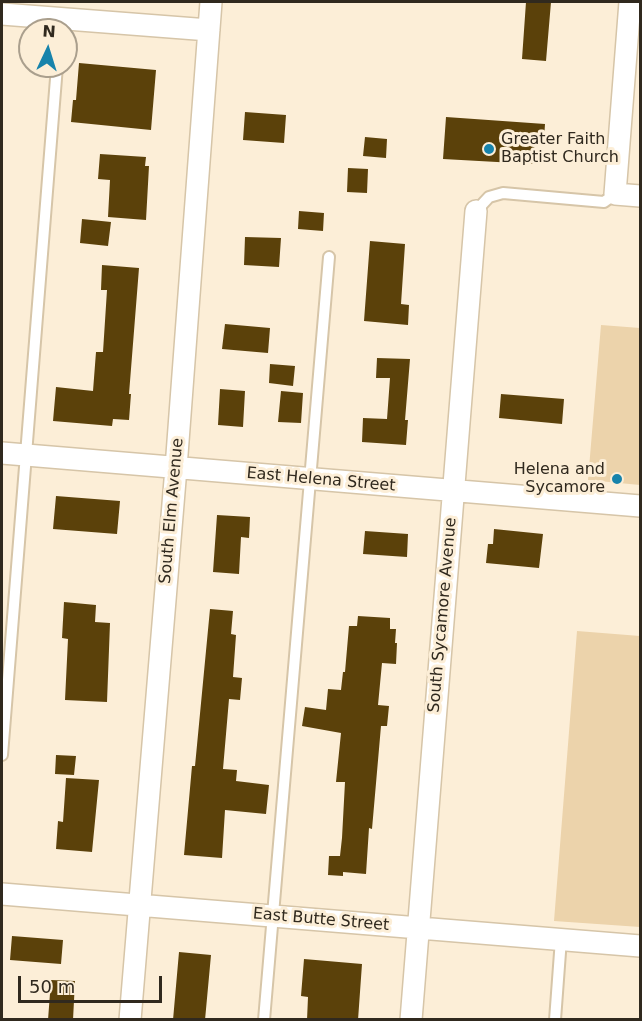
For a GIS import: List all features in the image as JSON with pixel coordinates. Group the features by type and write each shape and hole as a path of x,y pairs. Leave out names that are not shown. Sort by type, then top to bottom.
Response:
{"street":[{"name":"South Elm Avenue","path":"130,1020 176,468 211,2"},
{"path":"630,2 615,194 640,196"},
{"path":"2,14 25,18"},
{"path":"78,25 209,30"},
{"name":"South Sycamore Avenue","path":"411,1020 476,211"},
{"name":"East Helena Street","path":"2,453 640,506"},
{"name":"East Butte Street","path":"2,894 640,946"}],"lane":[{"path":"2,756 56,78"},
{"path":"476,211 489,197 503,193 604,202 615,194"},
{"path":"264,1020 329,257"},
{"path":"555,1020 561,939"}],"shaded area":[{"path":"601,325 640,328 640,485 588,480"},
{"path":"577,631 640,636 640,927 554,921"}],"building":[{"path":"526,2 551,2 546,61 522,59"},
{"path":"79,63 156,70 151,130 71,122"},
{"path":"245,112 286,115 284,143 243,140"},
{"name":"Greater Faith Baptist Church","path":"446,117 545,124 544,139 535,138 533,164 443,159"},
{"path":"365,137 387,139 386,158 363,156"},
{"path":"100,154 146,157 145,166 149,166 146,220 108,217 110,180 98,179"},
{"path":"348,168 368,169 367,193 347,192"},
{"path":"299,211 324,213 323,231 298,229"},
{"path":"82,219 111,222 108,246 80,243"},
{"path":"245,237 281,238 279,267 244,265"},
{"path":"370,241 405,244 401,304 409,305 408,325 364,321"},
{"path":"102,265 139,268 129,420 113,419 112,426 53,421 56,387 93,391 96,352 103,352 107,290 101,290"},
{"path":"225,324 270,328 268,353 222,349"},
{"path":"377,358 410,359 405,420 408,420 406,445 362,442 363,418 387,419 390,378 376,378"},
{"path":"270,364 295,366 293,386 269,383"},
{"path":"220,389 245,391 243,427 218,425"},
{"path":"281,391 303,393 301,423 278,422"},
{"path":"501,394 564,399 562,424 499,418"},
{"path":"56,496 120,501 117,534 53,529"},
{"path":"217,515 250,517 249,538 241,537 239,574 213,572"},
{"path":"494,529 543,534 539,568 486,563 488,544 493,544"},
{"path":"365,531 408,534 407,557 363,554"},
{"path":"64,602 96,605 95,622 110,623 107,702 65,700 68,639 62,638"},
{"path":"210,609 233,611 231,634 236,635 233,677 242,678 240,700 229,699 223,769 237,770 236,781 269,785 266,814 225,810 222,858 184,855"},
{"path":"358,616 390,618 390,629 396,629 396,664 382,663 378,705 389,706 387,726 381,726 366,874 343,872 343,876 328,875 329,856 340,856 342,838 345,782 336,782 341,733 302,726 305,707 326,710 328,689 341,690 349,626 357,626"},
{"path":"56,755 76,756 74,775 55,774"},
{"path":"66,778 99,780 92,852 56,849 58,821 63,822"},
{"path":"12,936 63,940 61,964 10,960"},
{"path":"179,952 211,955 205,1020 173,1020"},
{"path":"304,959 362,964 358,1020 307,1020 308,997 301,996"},
{"path":"51,980 75,981 73,1020 48,1020"}],"place":[{"name":"Greater Faith Baptist Church","path":"489,149"},
{"name":"Helena and Sycamore","path":"617,479"}]}
